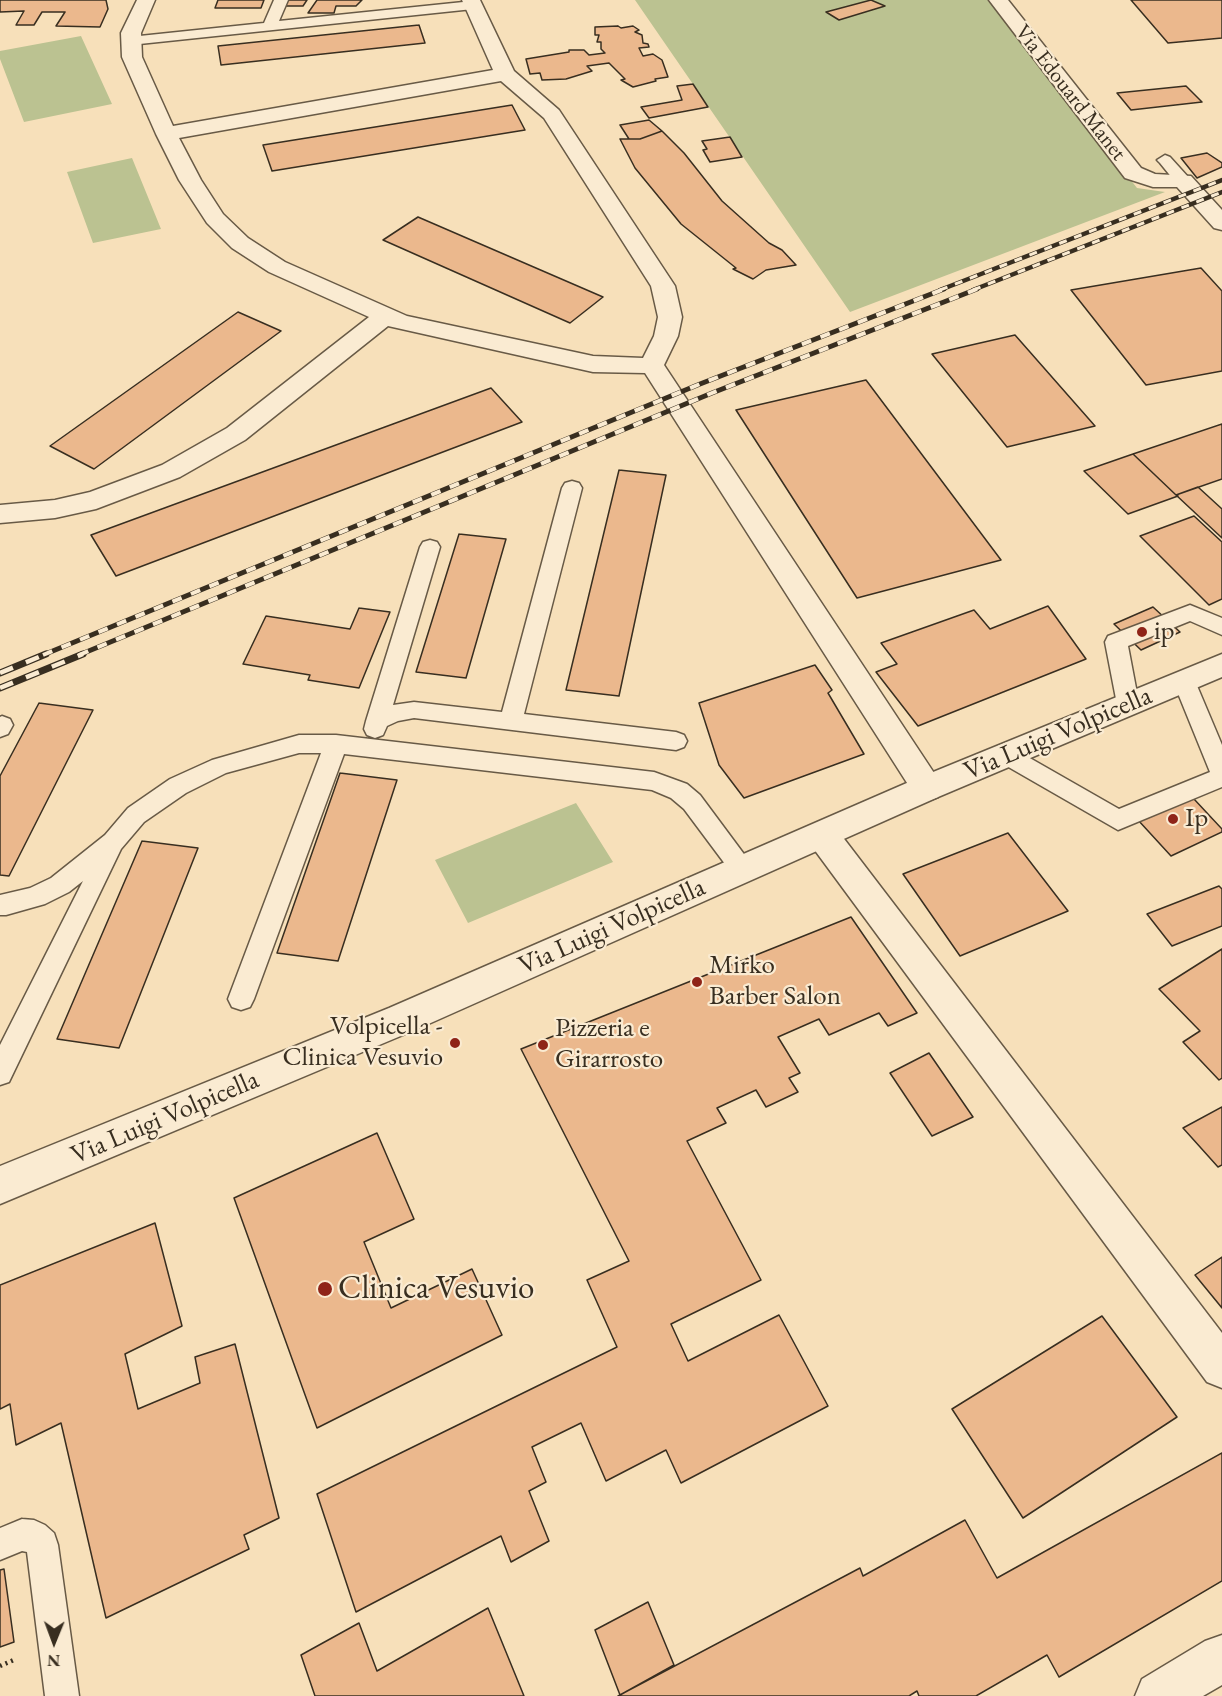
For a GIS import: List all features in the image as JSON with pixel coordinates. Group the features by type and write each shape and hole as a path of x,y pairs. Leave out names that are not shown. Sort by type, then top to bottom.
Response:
{"street":[{"path":"146,0 134,22 130,41 132,57 166,134 202,201 214,218 240,243 277,267 384,316 418,328 593,364 631,367 652,365"},
{"name":"Via Edouard Manet","path":"998,0 1126,167 1133,173 1153,180 1183,181 1222,224"},
{"path":"472,2 505,74 552,114 663,286 670,317 666,336 652,365"},
{"path":"166,134 505,74"},
{"path":"0,514 55,509 86,502 133,487 171,471 236,434 384,316"},
{"path":"652,365 927,788"},
{"name":"Via Luigi Volpicella","path":"0,1185 391,1024 823,836 927,788 1222,665"},
{"path":"823,836 1222,1367"},
{"path":"1160,1696 1222,1658"}],"lane":[{"path":"270,26 281,0"},
{"path":"130,41 472,2"},
{"name":"Via Edouard Manet","path":"1165,160 1183,181"},
{"path":"511,722 572,488"},
{"path":"369,748 430,547"},
{"path":"1128,704 1116,642 1190,613 1222,627"},
{"path":"1184,681 1222,772"},
{"path":"377,721 394,713 414,711 676,741"},
{"path":"0,905 36,897 60,885 113,842 136,815 178,786 220,766 299,744 336,744 654,781 667,785 692,802 743,869"},
{"path":"241,999 336,744"},
{"path":"1006,755 1118,820 1222,777"},
{"path":"0,1073 113,842"},
{"path":"0,1544 22,1535 34,1536 42,1545 62,1696"}],"green space":[{"path":"635,0 990,0 1137,188 1165,192 850,312"},
{"path":"81,36 112,104 24,122 0,59 0,51"},
{"path":"132,158 161,229 93,243 67,172"},
{"path":"576,803 613,862 468,923 435,860"}],"building":[{"path":"0,0 106,0 108,9 100,27 56,26 65,12 42,12 34,25 16,25 24,11 0,12"},
{"path":"218,0 264,0 261,8 215,8"},
{"path":"287,0 307,0 303,6 283,6"},
{"path":"317,0 362,0 356,6 336,6 334,13 308,13"},
{"path":"871,0 885,6 839,20 826,12"},
{"path":"1131,0 1222,0 1222,38 1168,43"},
{"path":"419,25 425,43 221,65 218,46"},
{"path":"618,26 621,28 633,26 639,30 635,32 642,35 643,43 648,44 649,47 639,48 643,56 653,54 662,60 668,77 633,87 621,80 625,79 609,63 587,66 592,71 566,79 542,80 540,73 530,74 526,59 569,52 569,50 584,50 589,55 605,53 601,49 601,42 597,42 599,35 595,35 595,27"},
{"path":"693,84 708,107 649,118 641,107 682,100 677,86"},
{"path":"1186,86 1202,102 1131,110 1117,93"},
{"path":"512,105 525,130 272,171 263,145"},
{"path":"649,120 662,131 640,139 629,139 620,125"},
{"path":"662,131 684,153 722,201 769,243 782,250 796,265 766,270 753,279 733,269 736,268 681,224 635,168 620,139 640,139"},
{"path":"730,137 742,157 710,162 703,150 707,149 702,141"},
{"path":"1207,153 1222,163 1222,167 1197,178 1181,158"},
{"path":"418,217 603,297 570,323 383,240"},
{"path":"1201,268 1222,291 1222,371 1146,385 1071,290"},
{"path":"238,312 281,331 94,469 50,446"},
{"path":"1015,335 1095,426 1007,447 932,354"},
{"path":"866,380 1001,560 857,598 736,410"},
{"path":"491,388 522,422 116,576 91,535"},
{"path":"1222,424 1222,479 1176,495 1133,454"},
{"path":"1133,454 1178,496 1128,514 1084,471"},
{"path":"619,470 666,475 619,696 566,690"},
{"path":"1198,487 1222,509 1222,538 1176,495"},
{"path":"1194,516 1222,542 1222,599 1209,605 1140,536"},
{"path":"459,534 506,539 466,678 416,672"},
{"path":"1048,606 1086,659 918,726 876,672 897,664 881,643 974,610 990,629"},
{"path":"1153,607 1180,632 1141,650 1114,624"},
{"path":"359,608 390,612 359,688 308,680 310,675 243,664 266,616 350,629"},
{"path":"815,665 832,690 828,693 864,754 744,798 719,765 699,703"},
{"path":"39,703 93,710 9,876 0,875 0,776"},
{"path":"340,773 397,780 338,961 277,953"},
{"path":"1180,784 1222,829 1222,832 1171,856 1127,808"},
{"path":"1008,833 1068,911 960,956 903,874"},
{"path":"142,841 198,848 119,1048 57,1039"},
{"path":"1219,886 1222,889 1222,926 1172,946 1147,914"},
{"path":"851,917 917,1013 888,1026 879,1013 829,1035 819,1019 778,1037 800,1073 789,1078 798,1092 766,1107 756,1090 717,1108 726,1123 687,1141 761,1280 671,1324 688,1361 779,1315 828,1406 681,1483 666,1450 606,1481 581,1423 532,1447 546,1482 529,1491 549,1541 511,1562 501,1536 356,1612 317,1494 617,1347 587,1280 629,1261 521,1049"},
{"path":"1222,949 1222,1078 1219,1080 1183,1042 1200,1031 1159,989"},
{"path":"929,1053 973,1117 932,1136 890,1073"},
{"path":"1222,1107 1222,1165 1218,1167 1183,1128"},
{"name":"Clinica Vesuvio","path":"377,1133 414,1219 364,1242 391,1308 472,1269 502,1335 317,1428 234,1198"},
{"path":"155,1223 182,1326 125,1354 138,1409 200,1383 195,1357 235,1344 279,1518 244,1535 249,1549 106,1618 61,1423 16,1445 10,1404 0,1409 0,1285"},
{"path":"1222,1257 1222,1308 1195,1275"},
{"path":"1102,1316 1177,1417 1023,1518 952,1409"},
{"path":"1222,1453 1222,1581 1059,1677 1047,1655 976,1696 919,1696 917,1691 909,1696 618,1696 860,1568 863,1576 965,1520 997,1578"},
{"path":"4,1569 14,1642 0,1647 0,1570"},
{"path":"648,1602 674,1665 620,1695 595,1630"},
{"path":"488,1608 524,1696 315,1696 301,1655 359,1623 377,1671"}],"railway":[{"path":"940,290 1222,180"},
{"path":"973,290 1222,192"},
{"path":"43,655 700,384 944,289"},
{"path":"79,655 712,393 977,289"},
{"path":"0,673 46,654"},
{"path":"0,688 83,654"}],"place":[{"name":"ip","path":"1142,632"},
{"name":"Ip","path":"1173,819"},
{"name":"Mirko Barber Salon","path":"697,982"},
{"name":"Volpicella - Clinica Vesuvio","path":"455,1043"},
{"name":"Pizzeria e Girarrosto","path":"543,1045"},
{"name":"Clinica Vesuvio","path":"325,1289"}]}
